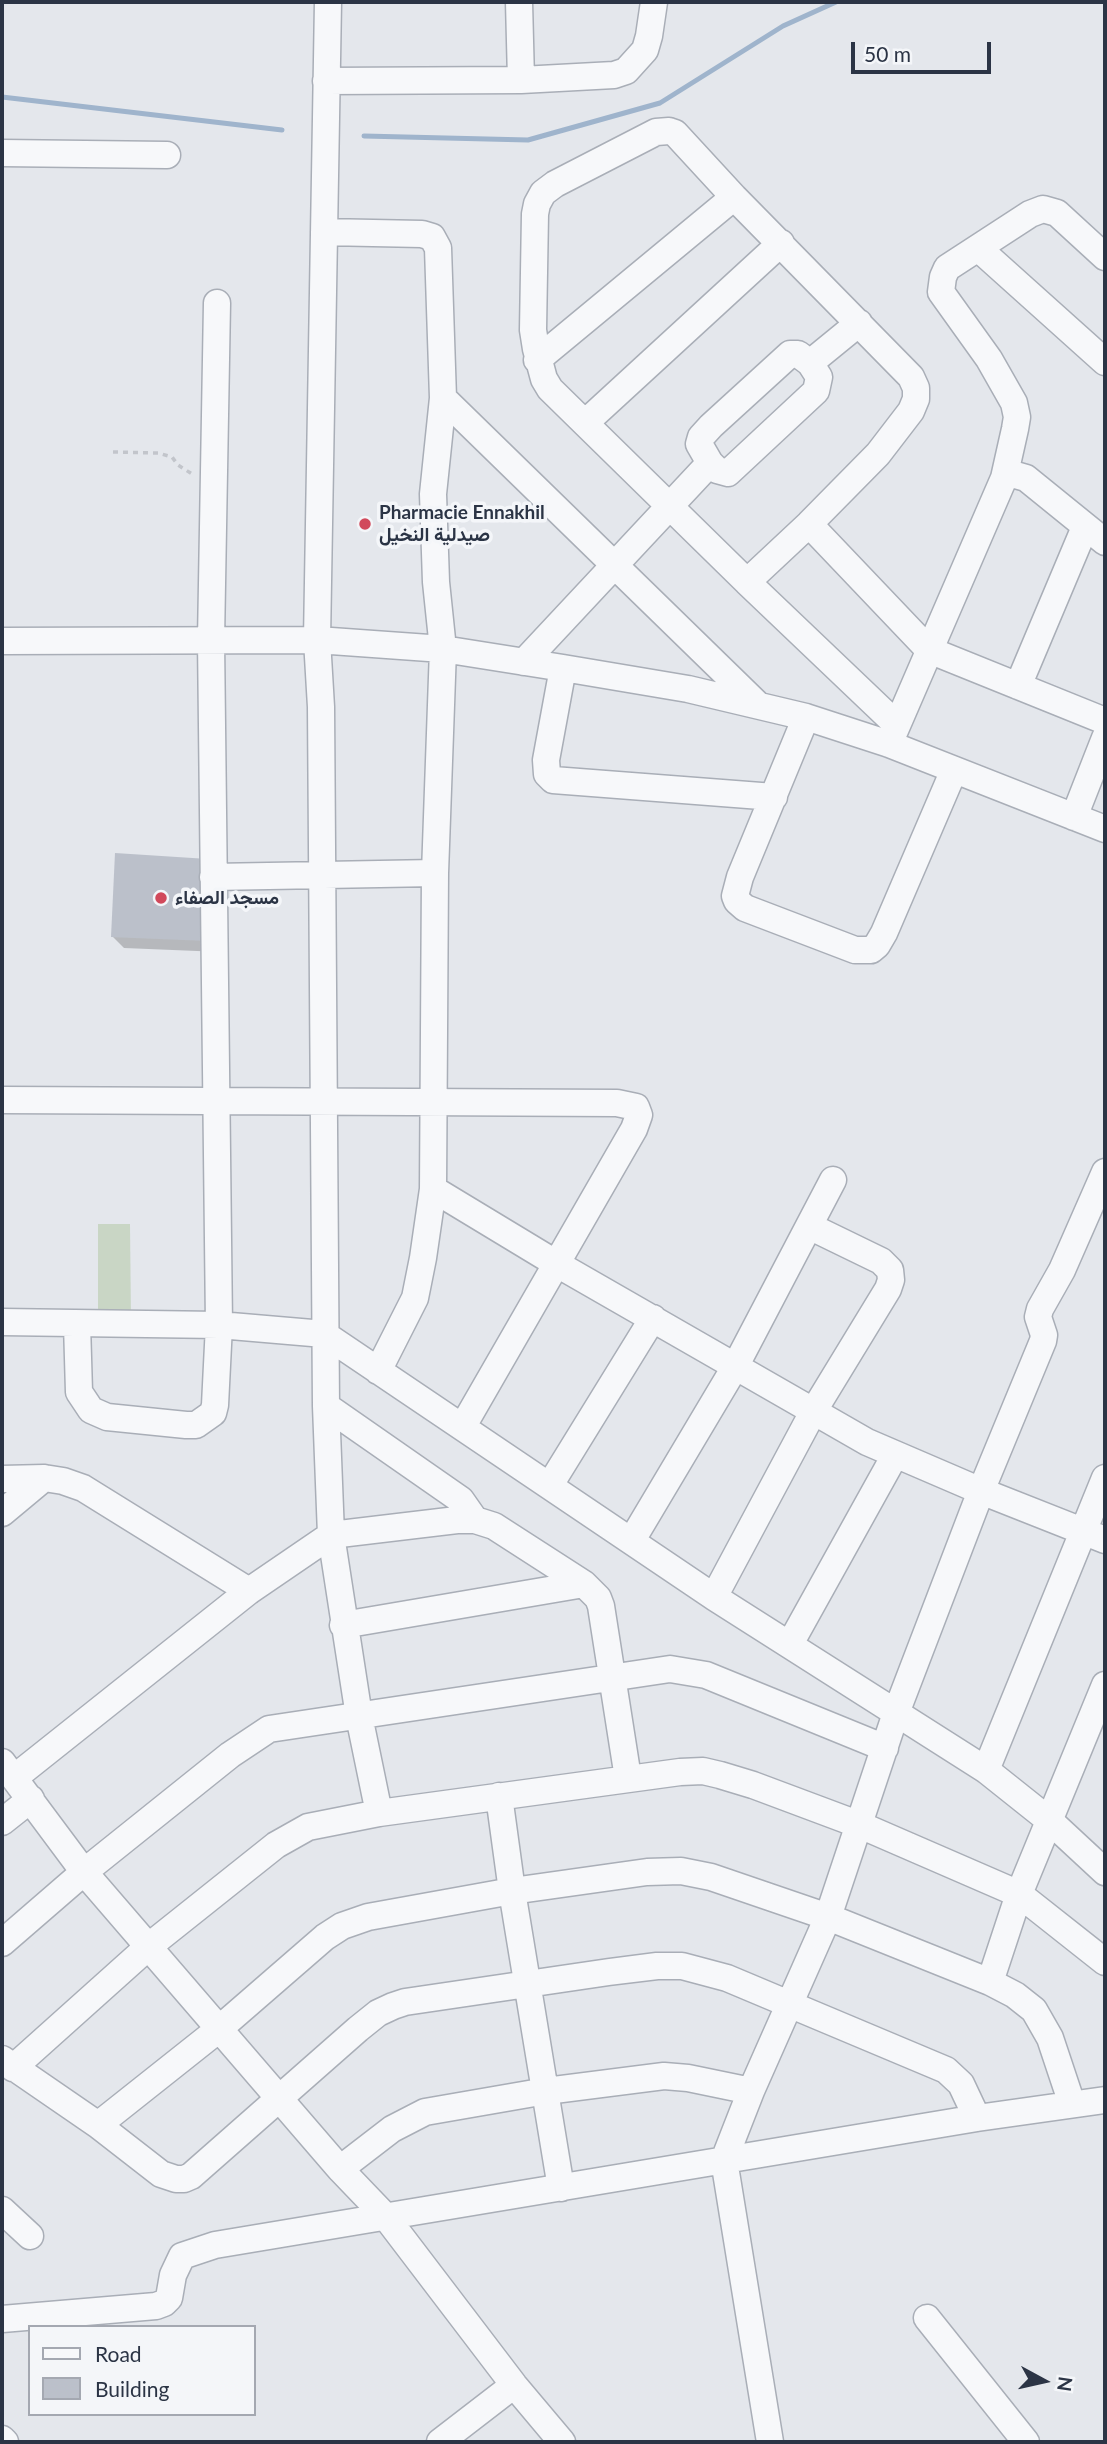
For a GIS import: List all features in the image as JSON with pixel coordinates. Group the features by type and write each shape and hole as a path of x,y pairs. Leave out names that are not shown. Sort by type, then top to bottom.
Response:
{"street":[{"path":"328,2 317,640 321,707 323,874 326,1406 331,1535 343,1625 379,1813"},
{"path":"519,2 521,80"},
{"path":"326,81 521,80 614,75 626,71 645,50 654,2"},
{"path":"747,582 878,454 911,411 916,399 916,388 911,377 675,133 656,132 555,184 543,193 537,204 533,330 537,360 550,389 747,582 892,734 954,770 1105,829"},
{"path":"2,153 167,155"},
{"path":"537,360 734,197"},
{"path":"892,734 1004,478 1016,429 1014,403 989,359 941,292 947,268 1030,214 1043,209 1057,213 1105,257"},
{"path":"324,232 422,234 436,241 443,398 433,494 436,582 443,649 435,873 433,1189 424,1258 415,1298 378,1371"},
{"path":"585,423 781,243"},
{"path":"978,248 1105,362"},
{"path":"76,1324 79,1392 90,1410 107,1417 186,1425 196,1425 213,1413 219,1325 211,640 218,303"},
{"path":"810,363 859,323"},
{"path":"790,354 797,354 810,363 819,377 816,391 728,472 717,470 710,463 699,444 701,437 711,426 790,354"},
{"path":"443,398 757,705"},
{"path":"524,662 710,463"},
{"path":"1004,478 1012,474 1026,478 1095,534 1018,686"},
{"path":"809,524 929,650 1105,721"},
{"path":"2,641 317,640 443,649 688,689 892,734"},
{"path":"564,668 546,760 547,774 553,780 774,797"},
{"path":"806,717 740,877 736,889 737,901 745,908 864,952 877,946 884,933 954,770"},
{"path":"1074,817 1105,738"},
{"path":"213,877 435,873"},
{"path":"2,1100 617,1103 636,1107 639,1115 634,1129 463,1426"},
{"path":"770,2442 724,2160 751,2091 828,1917 897,1713 981,1491 1043,1341 1044,1335 1038,1317 1040,1308 1062,1270 1105,1172"},
{"path":"632,1540 735,1367 833,1180"},
{"path":"433,1189 557,1264 867,1442 1094,1536"},
{"path":"714,1597 813,1412 888,1289 891,1275 881,1261 809,1226"},
{"path":"550,1485 653,1318"},
{"path":"2,1322 219,1325 324,1334 714,1597 986,1770 1050,1821 1105,1872"},
{"path":"326,1406 461,1500 475,1520"},
{"path":"790,1644 895,1455"},
{"path":"2,1479 44,1478 73,1484 101,1497 249,1591"},
{"path":"2,1513 44,1478"},
{"path":"986,1770 1094,1536 1105,1478"},
{"path":"562,2442 514,2385 386,2217 340,2169 84,1872 8,1770 249,1591 331,1535 475,1520 494,1526 593,1591 601,1606 628,1778"},
{"path":"343,1625 584,1584"},
{"path":"2,1943 84,1872 258,1734 280,1727 670,1669 706,1675 885,1748"},
{"path":"990,1982 1019,1894 1100,1711 1105,1685"},
{"path":"976,2118 961,2084 946,2070 727,1978 682,1966 657,1966 405,2002 393,2006 378,2013 358,2029 191,2176 184,2179 161,2174 98,2125 7,2063 148,1947 276,1845 295,1833 327,1822 379,1813 680,1772 703,1771 720,1775 859,1825 1019,1894 1105,1962"},
{"path":"499,1796 561,2188"},
{"path":"2,1822 31,1799"},
{"path":"98,2125 219,2029 325,1937 342,1926 368,1917 512,1891 647,1872 681,1871 711,1877 828,1917 990,1982 1015,1995 1034,2010 1043,2023 1072,2104"},
{"path":"340,2169 392,2129 425,2112 546,2091 664,2076 688,2078 751,2091"},
{"path":"2,2319 156,2306 169,2298 173,2274 182,2256 215,2245 976,2118 1105,2100"},
{"path":"2,2210 30,2236"},
{"path":"927,2318 1026,2442"},
{"path":"439,2442 514,2385"}],"path":[{"path":"113,452 158,453 172,457 178,465 194,475 214,477"}],"green space":[{"path":"98,1224 130,1224 131,1322 98,1322"}],"building":[{"name":"مسجد الصفاء","path":"115,853 208,859 210,941 111,937"}],"waterway":[{"path":"364,136 528,140 660,103 783,26 836,2"},
{"path":"2,97 282,130"}],"place":[{"name":"Pharmacie Ennakhil صيدلية النخيل","path":"365,524"},
{"name":"مسجد الصفاء","path":"161,898"}]}
